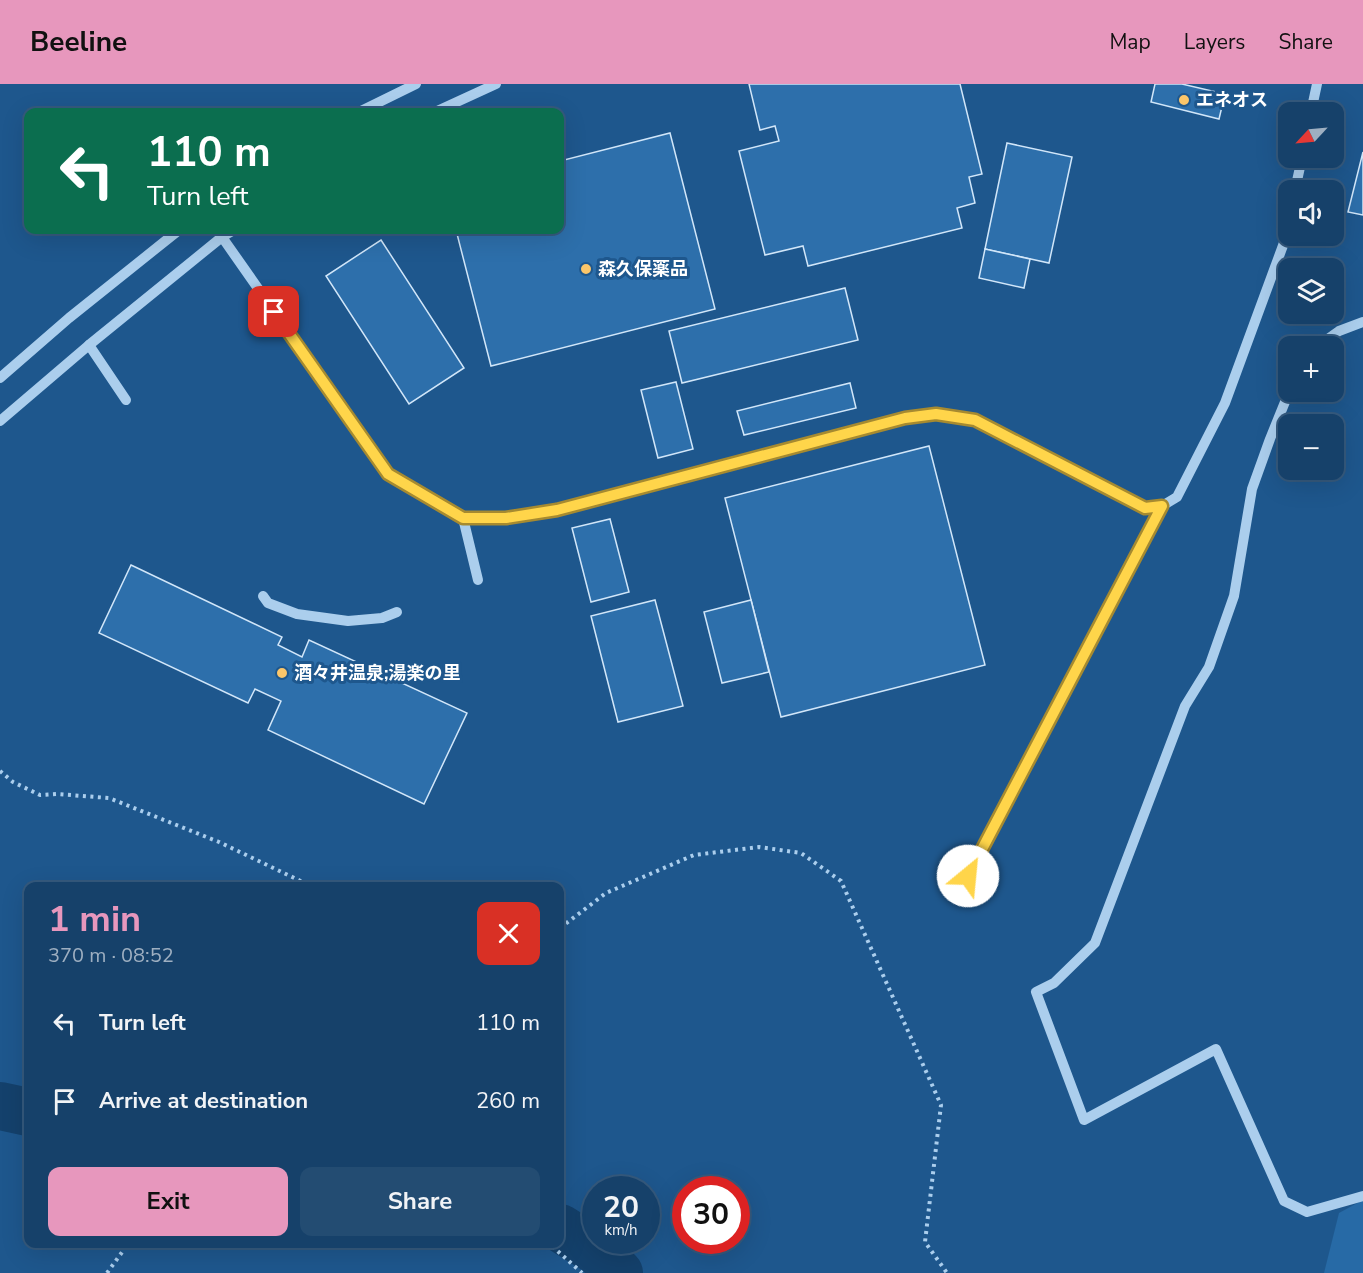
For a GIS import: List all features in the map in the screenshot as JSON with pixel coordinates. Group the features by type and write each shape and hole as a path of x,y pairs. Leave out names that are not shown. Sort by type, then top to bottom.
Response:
{"street":[{"path":"367,108 416,84"},
{"path":"444,108 496,84"},
{"path":"1313,102 1317,84"},
{"path":"0,378 69,318 174,234"},
{"path":"0,421 89,345 227,234"},
{"path":"222,237 388,474 463,518 506,518 557,510 905,418 936,414 975,420 1145,508 1162,506 1177,497 1225,403 1283,246"},
{"path":"1332,336 1363,322"},
{"path":"89,345 126,400"},
{"path":"1285,402 1252,489 1234,596 1209,667 1185,706 1095,943 1054,983 1036,992 1084,1120 1216,1049 1284,1201 1307,1212 1363,1196"},
{"path":"968,876 1162,506"},
{"path":"463,518 478,580"},
{"path":"263,596 268,603 297,614 348,621 382,618 397,612"}],"path":[{"path":"0,771 14,782 40,795 109,798 219,842 303,882"},
{"path":"564,925 606,893 694,855 759,847 801,853 841,881 941,1105 925,1242 947,1273"},
{"path":"107,1273 125,1248"},
{"path":"554,1248 582,1273"}],"shaded area":[{"path":"1363,1200 1363,1273 1324,1273 1339,1213"}],"building":[{"path":"749,84 960,84 982,174 969,177 975,203 957,208 962,228 808,266 803,246 765,255 739,151 779,141 775,126 760,130"},
{"path":"1155,84 1182,84 1225,94 1219,119 1151,102"},
{"name":"森久保薬品","path":"670,133 715,309 491,366 457,234 564,234 564,160"},
{"path":"1007,143 1072,157 1049,263 985,249"},
{"path":"1363,152 1363,215 1348,212"},
{"path":"381,240 464,368 409,404 326,276"},
{"path":"985,249 1030,259 1024,288 979,278"},
{"path":"845,288 858,340 682,383 669,331"},
{"path":"676,382 693,449 658,458 641,390"},
{"path":"850,383 856,408 744,435 737,411"},
{"path":"929,446 985,665 781,717 725,498"},
{"path":"610,519 629,592 591,602 572,528"},
{"name":"酒々井温泉;湯楽の里","path":"131,565 282,637 278,645 302,657 309,640 467,713 424,804 268,730 281,701 255,689 248,703 99,633"},
{"path":"655,600 683,706 618,722 591,616"},
{"path":"751,600 769,672 722,683 704,612"}],"waterway":[{"path":"0,1106 24,1111"},
{"path":"564,1230 597,1251 619,1273"}],"place":[{"name":"エネオス","path":"1184,100"},
{"name":"森久保薬品","path":"586,269"},
{"name":"酒々井温泉;湯楽の里","path":"282,673"}],"route":[{"path":"274,312 388,474 463,518 506,518 557,510 905,418 936,414 975,420 1145,508 1162,506 968,876"}]}
